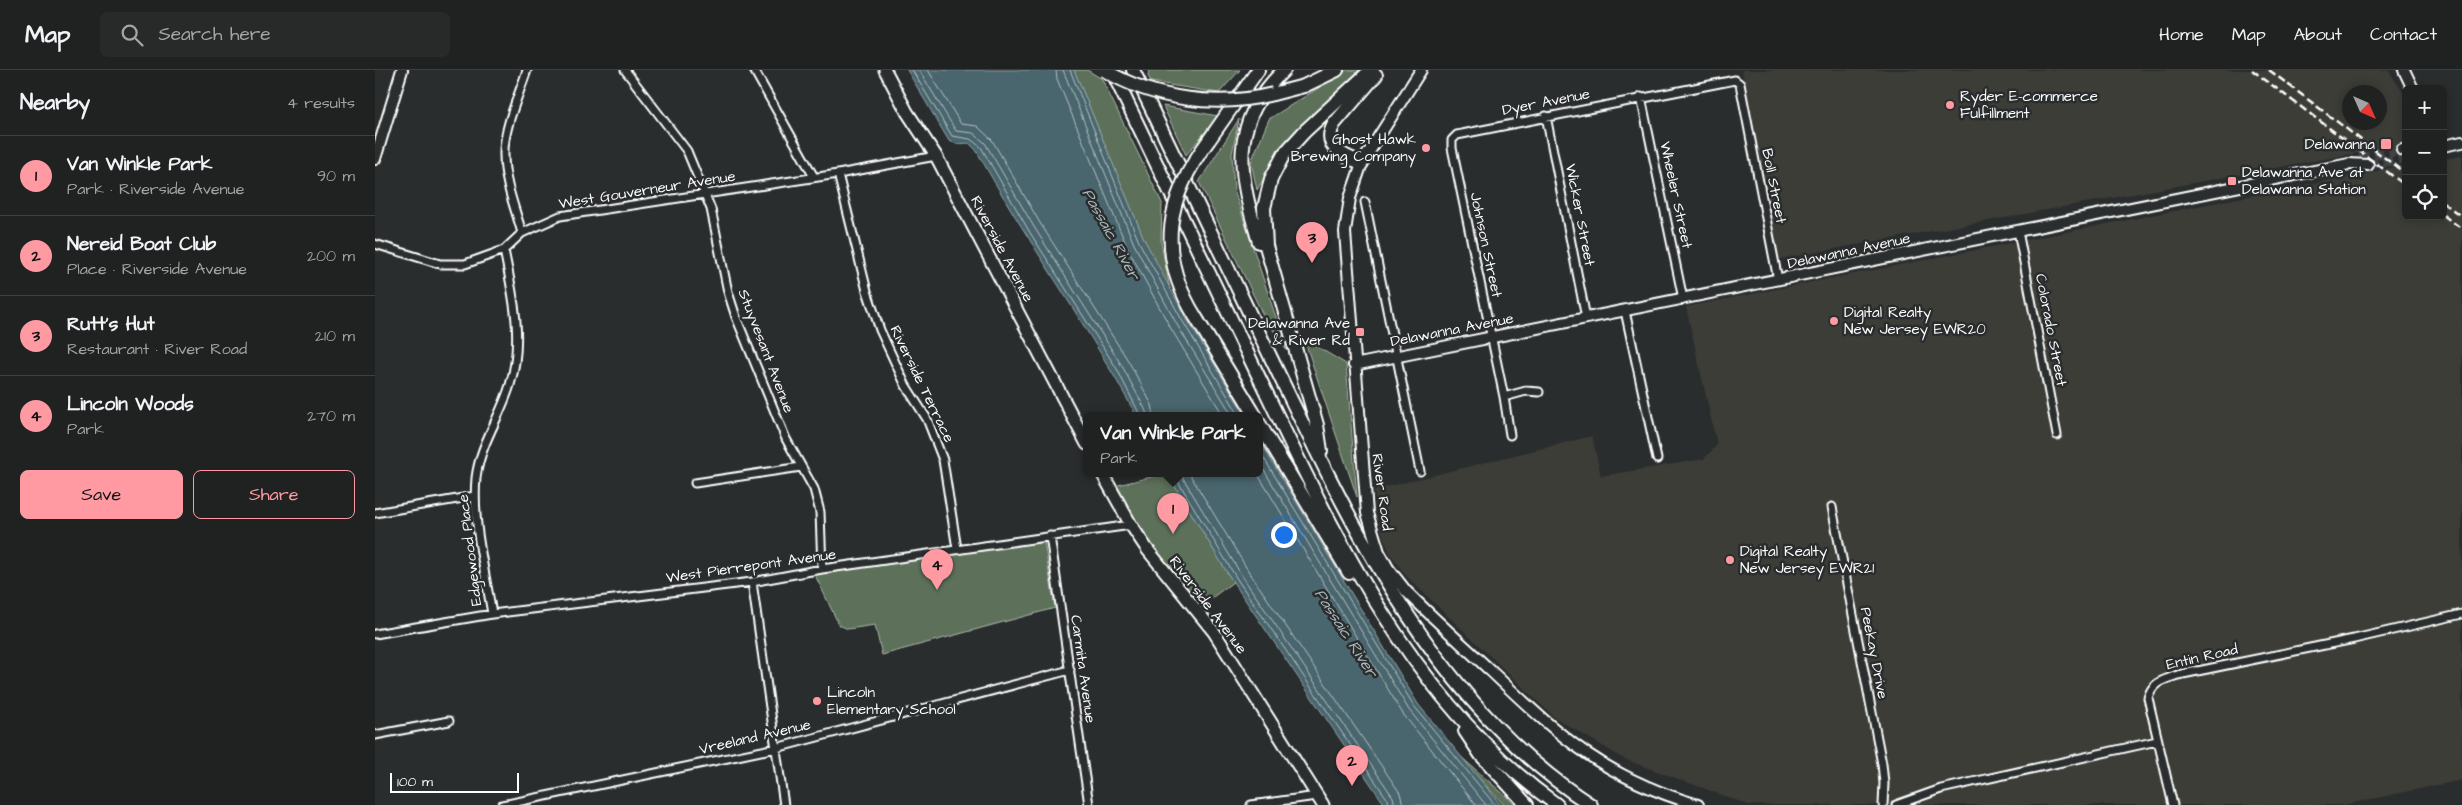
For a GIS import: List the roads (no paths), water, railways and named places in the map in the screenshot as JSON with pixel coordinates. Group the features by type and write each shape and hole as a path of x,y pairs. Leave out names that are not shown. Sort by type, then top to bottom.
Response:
{"highway":[{"path":"1104,70 1140,87 1190,99 1238,100 1304,86 1337,70"},
{"path":"1111,70 1319,503 1365,585 1400,638"},
{"path":"1133,70 1322,460 1381,574 1453,678 1489,721 1560,784 1591,805"},
{"path":"1253,412 1184,296 1175,274 1171,251 1171,220 1176,197 1189,168 1258,70"},
{"path":"1229,113 1265,70"},
{"path":"1283,70 1264,92 1253,111 1244,137 1241,164 1249,208 1286,320 1317,425 1322,460"},
{"path":"1277,93 1326,70"},
{"path":"1286,320 1264,231 1264,208 1271,179 1293,142 1371,70"},
{"path":"1362,163 1338,152 1331,141 1330,132 1334,124 1380,70"},
{"path":"1263,430 1342,562 1400,638 1481,755 1527,805"},
{"path":"1436,688 1463,720 1499,757 1557,805"}],"main road":[{"name":"Riverside Avenue","path":"885,70 907,112 936,156 1083,436"},
{"name":"Riverside Avenue","path":"1104,477 1147,549 1214,632 1320,800"}],"street":[{"path":"375,159 402,70"},
{"path":"522,233 504,167 503,153 505,140 527,70"},
{"name":"Stuyvesant Avenue","path":"625,70 687,151 703,195 711,209 728,292 736,317 783,432 814,489 819,505 821,569"},
{"path":"754,70 814,178"},
{"name":"River Road","path":"1421,70 1362,163 1350,198 1345,232 1354,365 1369,524 1382,558 1398,582 1431,616 1545,722 1578,749 1637,783 1698,805"},
{"path":"2404,70 2411,85"},
{"name":"Dyer Avenue","path":"1454,158 1452,140 1457,135 1546,116 1735,80 1739,84 1742,98"},
{"name":"Wheeler Street","path":"1641,97 1683,299"},
{"name":"Boll Street","path":"1742,98 1778,280"},
{"name":"Wicker Street","path":"1546,116 1586,318"},
{"path":"2447,145 2462,142"},
{"name":"West Gouverneur Avenue","path":"375,244 440,264 455,265 504,250 522,233 559,216 814,178 936,156"},
{"name":"Johnson Street","path":"1454,158 1504,397 1510,435"},
{"name":"Delawanna Avenue","path":"2349,164 2359,158"},
{"name":"Delawanna Avenue","path":"1354,365 2349,164 2368,165"},
{"name":"Riverside Terrace","path":"838,174 865,282 881,330 905,386 927,419 943,460 957,549"},
{"path":"1365,202 1420,471"},
{"name":"Colorado Street","path":"2018,231 2057,435"},
{"name":"Edgewood Place","path":"492,614 475,496 480,457 485,440 510,386 517,352 517,316 504,250"},
{"path":"1625,311 1657,459"},
{"path":"1504,397 1527,391 1539,392"},
{"path":"695,483 801,467"},
{"path":"375,513 475,496"},
{"name":"Peekay Drive","path":"1832,506 1882,764 1884,783 1883,805"},
{"name":"West Pierrepont Avenue","path":"375,634 492,614 752,582 821,569 1131,525"},
{"name":"Carmita Avenue","path":"1050,536 1089,805"},
{"path":"752,582 784,805"},
{"name":"Entin Road","path":"2173,805 2148,698 2150,688 2158,682 2178,675 2354,639 2462,614"},
{"name":"Vreeland Avenue","path":"502,805 776,748 1070,670"},
{"path":"375,735 449,721"},
{"path":"1896,805 1941,789 2157,741"},
{"path":"1251,805 1320,800"}],"water":[{"name":"Passaic River","path":"907,70 1074,70 1144,239 1186,318 1243,412 1134,412 976,150 969,143 957,144 949,141"},
{"name":"Passaic River","path":"1263,447 1418,704 1501,805 1385,805 1233,582 1169,477 1263,477"}],"tunnel":[{"path":"2359,158 2402,150"},
{"path":"2368,165 2402,159"}],"railway":[{"path":"2252,70 2402,183"},
{"path":"2269,70 2402,171"},
{"path":"2447,205 2462,217"},
{"path":"2447,218 2462,229"}],"place":[{"name":"Ryder E-commerce Fulfillment","path":"1950,105"},
{"name":"Delawanna","path":"2386,144"},
{"name":"Ghost Hawk Brewing Company","path":"1426,148"},
{"name":"Delawanna Ave at Delawanna Station","path":"2232,181"},
{"name":"Rutt's Hut","path":"1312,263"},
{"name":"Digital Realty New Jersey EWR20","path":"1834,321"},
{"name":"Delawanna Ave & River Rd","path":"1360,332"},
{"name":"Van Winkle Park","path":"1173,534"},
{"name":"Digital Realty New Jersey EWR21","path":"1730,560"},
{"name":"Lincoln Woods","path":"937,590"},
{"name":"Lincoln Elementary School","path":"817,701"},
{"name":"Nereid Boat Club","path":"1352,786"}]}
